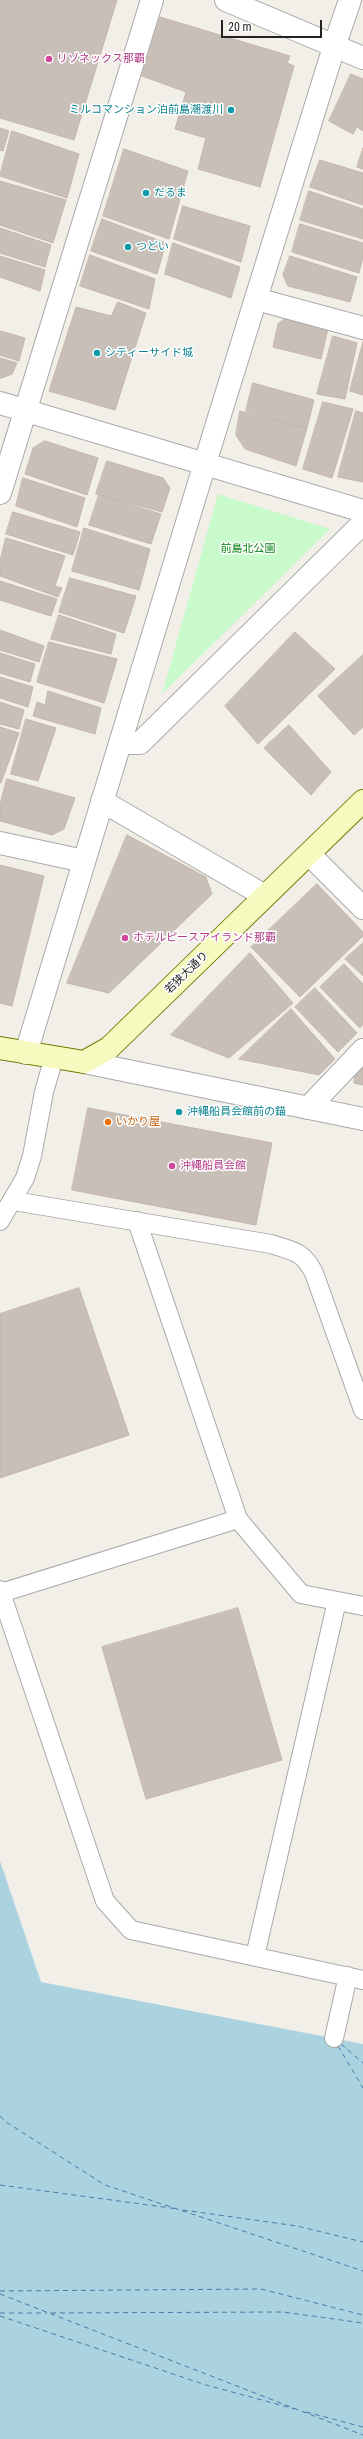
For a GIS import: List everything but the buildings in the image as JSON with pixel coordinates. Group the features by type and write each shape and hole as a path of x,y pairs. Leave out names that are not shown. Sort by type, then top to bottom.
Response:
{"main road":[{"name":"若狭大通り","path":"84,1062 109,1048 363,801"},
{"path":"0,1048 84,1062"}],"street":[{"path":"0,493 152,0"},
{"path":"226,0 363,58"},
{"path":"26,1053 205,464 347,8"},
{"path":"256,299 363,328"},
{"path":"0,403 363,511"},
{"path":"121,743 140,743 363,523"},
{"path":"102,801 265,896"},
{"path":"0,843 84,861"},
{"path":"309,854 363,908"},
{"path":"308,1108 363,1050"},
{"path":"84,1062 363,1119"}],"lane":[{"path":"0,1221 14,1201 25,1178 32,1156 42,1099 54,1057"},
{"path":"14,1201 271,1244 298,1252 303,1256 314,1273 363,1410"},
{"path":"137,1221 238,1519 301,1594 363,1606"},
{"path":"238,1519 0,1592 105,1901 131,1930 355,1978 334,2038"},
{"path":"255,1956 337,1601"}],"green space":[{"name":"前島北公園","path":"218,494 330,529 162,694"}],"water":[{"path":"0,1861 41,1982 363,2044 363,2439 0,2439"}],"ferry route":[{"path":"341,2044 363,2063"},
{"path":"338,2046 363,2088"},
{"path":"0,2116 6,2122 105,2185 363,2271"},
{"path":"0,2185 178,2209"},
{"path":"183,2210 297,2226 363,2242"},
{"path":"0,2291 261,2289 363,2315"},
{"path":"0,2294 363,2435"},
{"path":"51,2313 283,2312 363,2323"},
{"path":"0,2313 47,2313"},
{"path":"0,2316 206,2385 295,2409"},
{"path":"306,2412 363,2427"}],"place":[{"name":"リゾネックス那覇","path":"49,59"},
{"name":"ミルコマンション泊前島潮渡川","path":"231,110"},
{"name":"だるま","path":"146,193"},
{"name":"つどい","path":"128,247"},
{"name":"シティーサイド城","path":"97,353"},
{"name":"ホテルピースアイランド那覇","path":"125,938"},
{"name":"沖縄船員会館前の錨","path":"179,1112"},
{"name":"いかり屋","path":"108,1122"},
{"name":"沖縄船員会館","path":"172,1166"}]}
